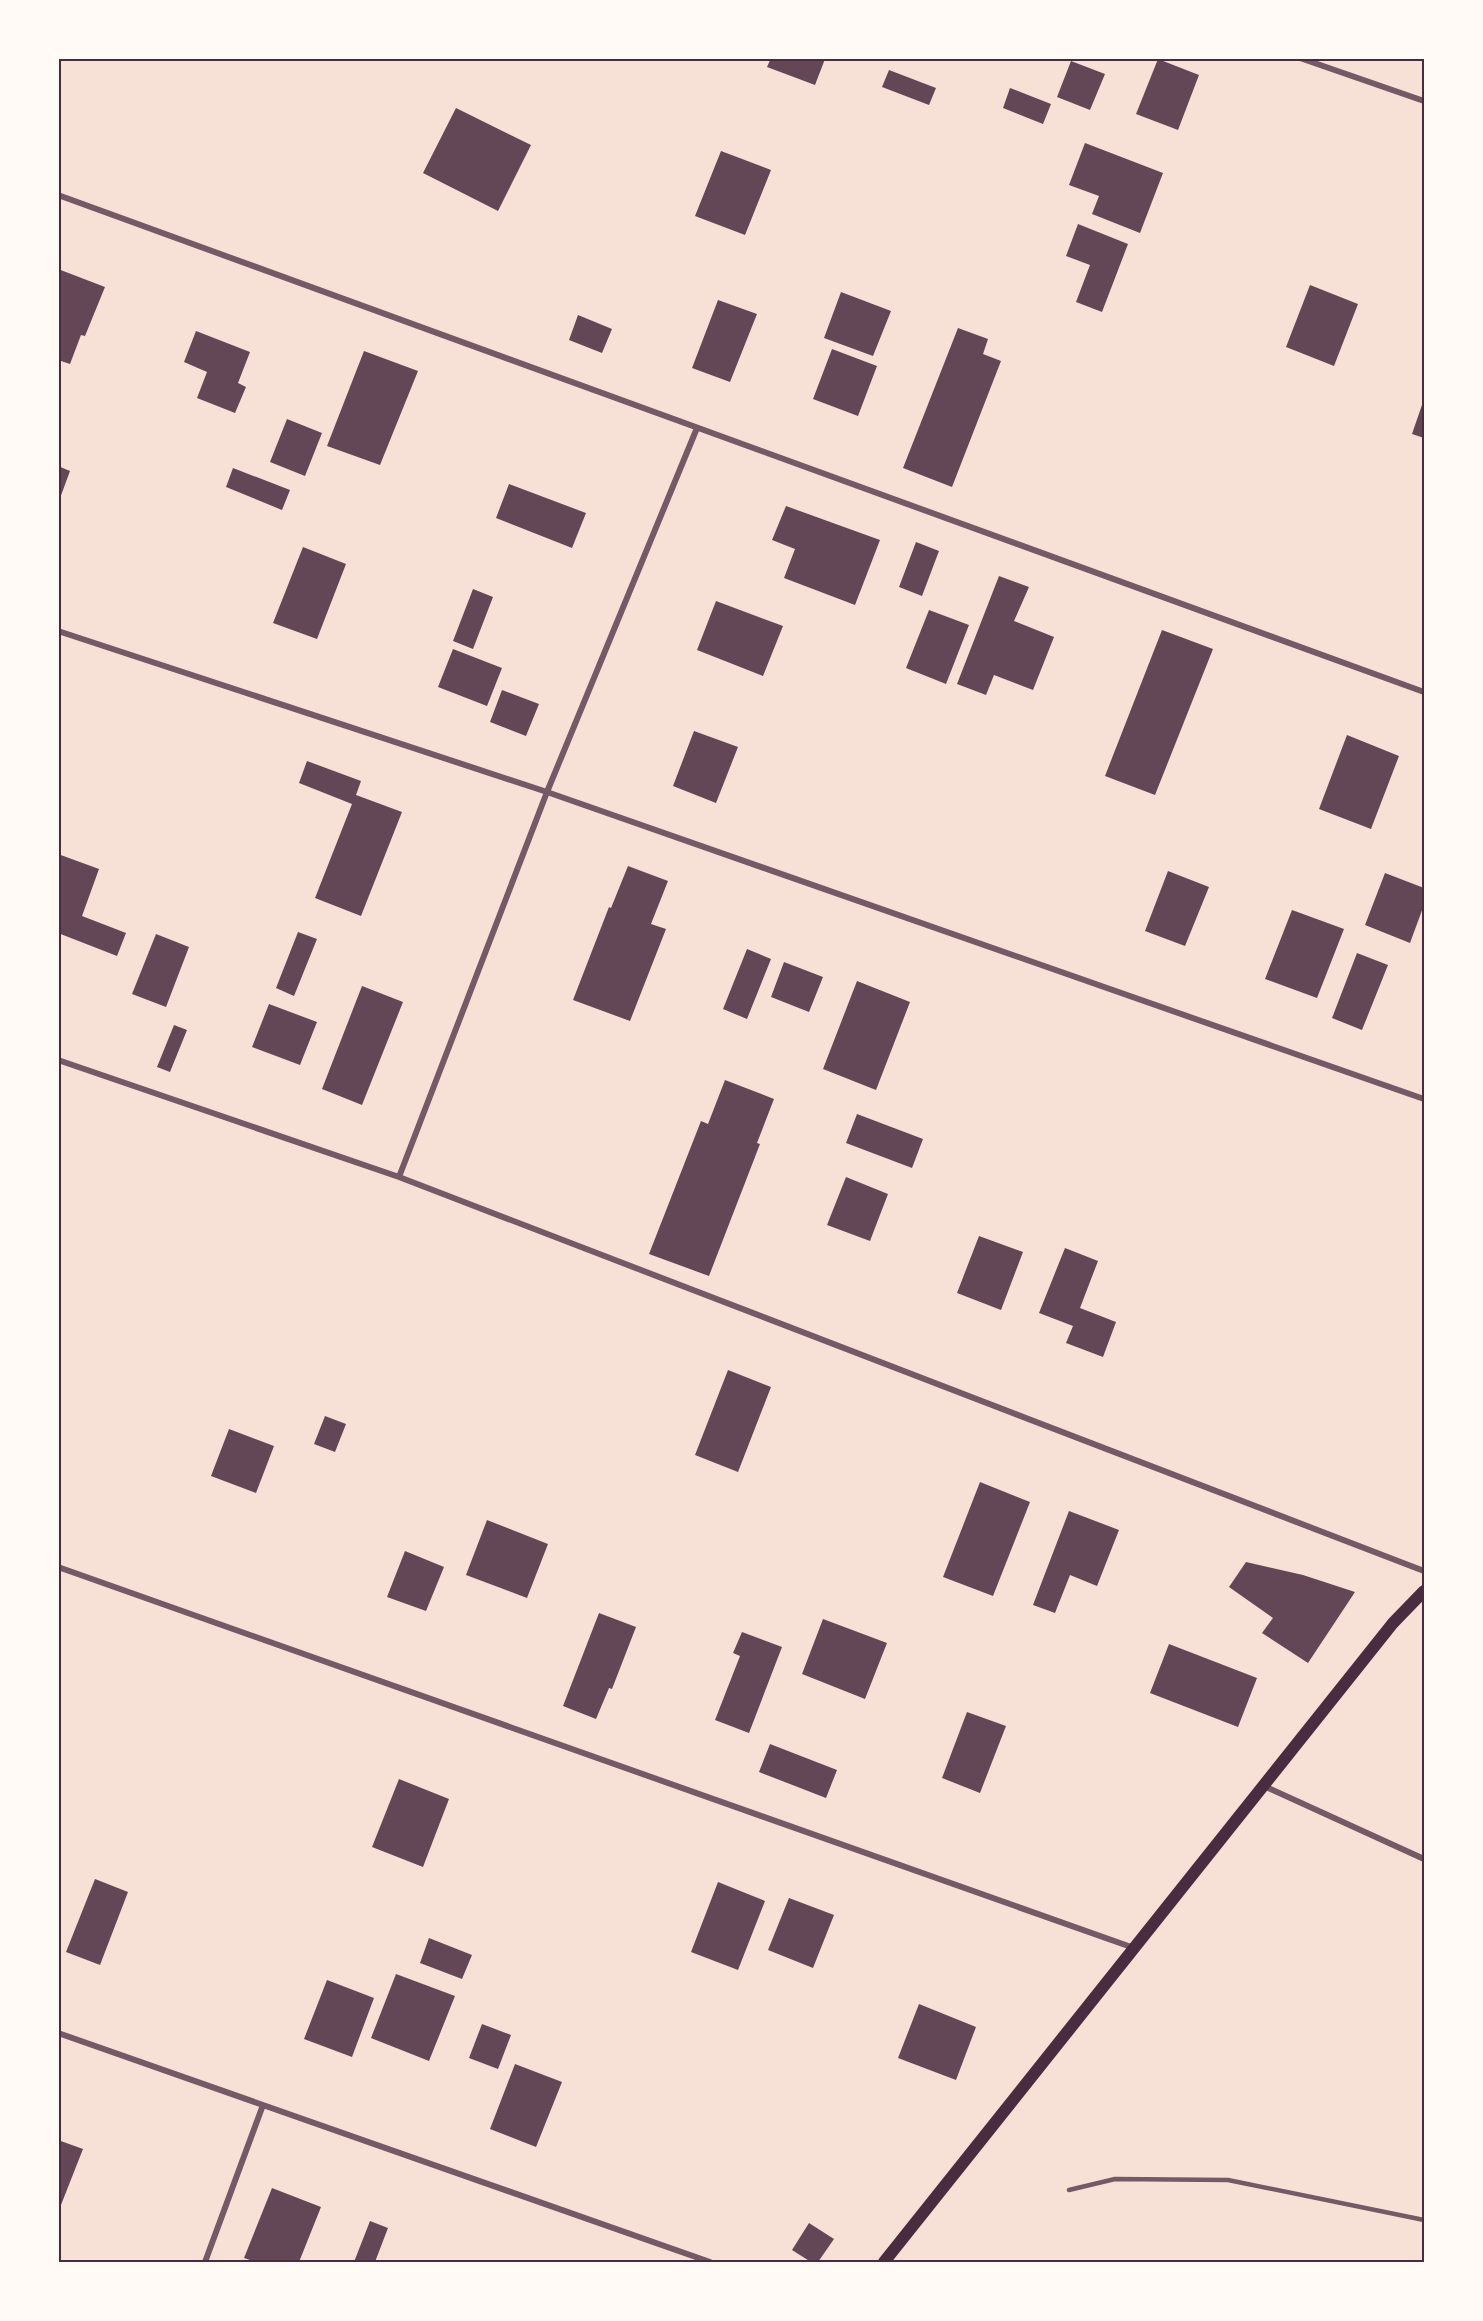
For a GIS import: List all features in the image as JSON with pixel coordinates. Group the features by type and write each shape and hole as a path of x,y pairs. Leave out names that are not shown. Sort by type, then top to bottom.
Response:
{"main road":[{"path":"884,2262 1393,1623 1425,1591"}],"street":[{"path":"1300,58 1425,101"},
{"path":"58,195 1425,692"},
{"path":"399,1177 547,792 697,428"},
{"path":"58,631 547,792 1425,1099"},
{"path":"58,1060 399,1177 1425,1572"},
{"path":"58,1567 1134,1948"},
{"path":"1263,1786 1425,1859"},
{"path":"58,2033 710,2262"},
{"path":"205,2262 263,2105"}],"lane":[{"path":"1069,2190 1115,2179 1228,2180 1425,2220"}],"building":[{"path":"771,58 825,59 815,85 767,67"},
{"path":"1158,59 1199,75 1178,130 1136,114"},
{"path":"1071,61 1105,74 1090,110 1057,97"},
{"path":"889,70 936,88 929,105 882,87"},
{"path":"1010,88 1051,104 1043,124 1003,108"},
{"path":"456,108 531,145 498,211 423,173"},
{"path":"1085,143 1163,173 1140,233 1092,214 1099,196 1069,185"},
{"path":"721,151 771,170 745,235 695,216"},
{"path":"1078,224 1128,244 1102,312 1076,302 1090,265 1066,256"},
{"path":"58,269 105,287 85,336 81,335 70,364 58,360"},
{"path":"1310,285 1358,304 1334,366 1286,347"},
{"path":"841,292 891,311 873,356 824,338"},
{"path":"718,300 757,314 730,382 692,368"},
{"path":"578,315 612,329 602,353 569,340"},
{"path":"958,328 988,339 983,354 1001,361 952,487 903,468"},
{"path":"196,331 250,352 238,383 246,387 235,413 197,398 207,372 184,362"},
{"path":"832,349 877,366 858,416 813,399"},
{"path":"364,351 418,371 380,465 327,446"},
{"path":"1424,399 1424,438 1412,434"},
{"path":"287,419 322,433 305,476 270,462"},
{"path":"58,466 70,471 59,501 58,501"},
{"path":"233,468 290,490 282,510 226,487"},
{"path":"509,484 586,513 572,548 496,518"},
{"path":"786,506 880,540 855,605 784,578 795,549 772,540"},
{"path":"916,542 939,551 922,596 899,587"},
{"path":"303,547 346,564 317,639 273,623"},
{"path":"999,576 1029,587 1014,621 1054,637 1033,690 994,675 986,695 957,684"},
{"path":"473,589 493,597 473,649 453,641"},
{"path":"716,601 783,626 763,676 697,650"},
{"path":"929,610 969,625 946,684 906,668"},
{"path":"1162,630 1213,649 1155,795 1105,776"},
{"path":"453,649 502,668 487,706 438,687"},
{"path":"502,690 539,704 526,736 490,722"},
{"path":"694,731 738,747 716,803 673,786"},
{"path":"1347,735 1399,756 1371,829 1319,809"},
{"path":"307,761 361,781 356,795 402,812 361,916 315,898 352,804 299,783"},
{"path":"58,854 99,869 82,916 126,933 117,956 58,933"},
{"path":"628,866 668,881 651,924 666,929 630,1021 573,1000 609,907 611,908"},
{"path":"1168,871 1209,887 1185,946 1145,931"},
{"path":"1385,873 1424,888 1424,905 1410,943 1365,925"},
{"path":"1292,910 1344,929 1317,998 1265,979"},
{"path":"298,932 317,939 294,996 276,988"},
{"path":"156,934 189,947 166,1007 132,994"},
{"path":"747,949 771,959 747,1019 723,1009"},
{"path":"1357,953 1388,965 1362,1030 1332,1018"},
{"path":"784,962 823,977 809,1012 771,997"},
{"path":"857,981 910,1002 876,1090 823,1069"},
{"path":"362,986 403,1002 362,1105 322,1089"},
{"path":"269,1004 317,1022 300,1065 252,1047"},
{"path":"174,1025 187,1030 170,1072 157,1067"},
{"path":"725,1080 774,1099 757,1143 760,1144 709,1276 649,1254 701,1121 708,1124"},
{"path":"857,1114 923,1139 912,1168 846,1143"},
{"path":"846,1177 888,1194 870,1241 827,1225"},
{"path":"979,1236 1023,1252 1001,1310 957,1293"},
{"path":"1065,1248 1098,1261 1080,1308 1116,1322 1103,1357 1066,1343 1073,1326 1039,1313"},
{"path":"728,1370 771,1387 738,1472 695,1455"},
{"path":"325,1416 346,1424 335,1452 314,1444"},
{"path":"229,1429 274,1446 256,1493 211,1476"},
{"path":"980,1482 1030,1502 993,1596 943,1577"},
{"path":"1069,1511 1119,1530 1097,1586 1070,1575 1055,1613 1033,1605"},
{"path":"487,1520 548,1544 527,1598 466,1575"},
{"path":"405,1551 444,1567 426,1611 387,1597"},
{"path":"1246,1562 1303,1575 1355,1592 1308,1663 1262,1633 1273,1618 1229,1587"},
{"path":"599,1613 636,1627 612,1689 609,1688 596,1719 563,1706"},
{"path":"823,1619 887,1643 865,1699 802,1674"},
{"path":"742,1632 782,1647 749,1733 715,1720 740,1656 733,1653"},
{"path":"1169,1644 1257,1678 1238,1727 1150,1693"},
{"path":"967,1712 1006,1726 980,1793 942,1778"},
{"path":"770,1744 837,1770 826,1798 759,1772"},
{"path":"399,1779 449,1799 423,1867 372,1847"},
{"path":"95,1879 128,1892 100,1965 66,1952"},
{"path":"718,1882 765,1901 738,1970 691,1952"},
{"path":"789,1898 834,1915 813,1968 768,1950"},
{"path":"429,1938 472,1955 462,1979 420,1963"},
{"path":"396,1974 455,1996 429,2061 371,2038"},
{"path":"327,1980 374,1998 352,2057 304,2039"},
{"path":"919,2004 976,2027 956,2080 898,2058"},
{"path":"482,2024 511,2035 498,2069 469,2058"},
{"path":"515,2064 562,2082 536,2147 490,2129"},
{"path":"58,2140 83,2149 59,2210 58,2210"},
{"path":"272,2188 321,2207 299,2262 256,2262 244,2258"},
{"path":"370,2221 388,2228 375,2262 354,2262"},
{"path":"809,2223 834,2239 818,2262 811,2262 792,2250"}]}
